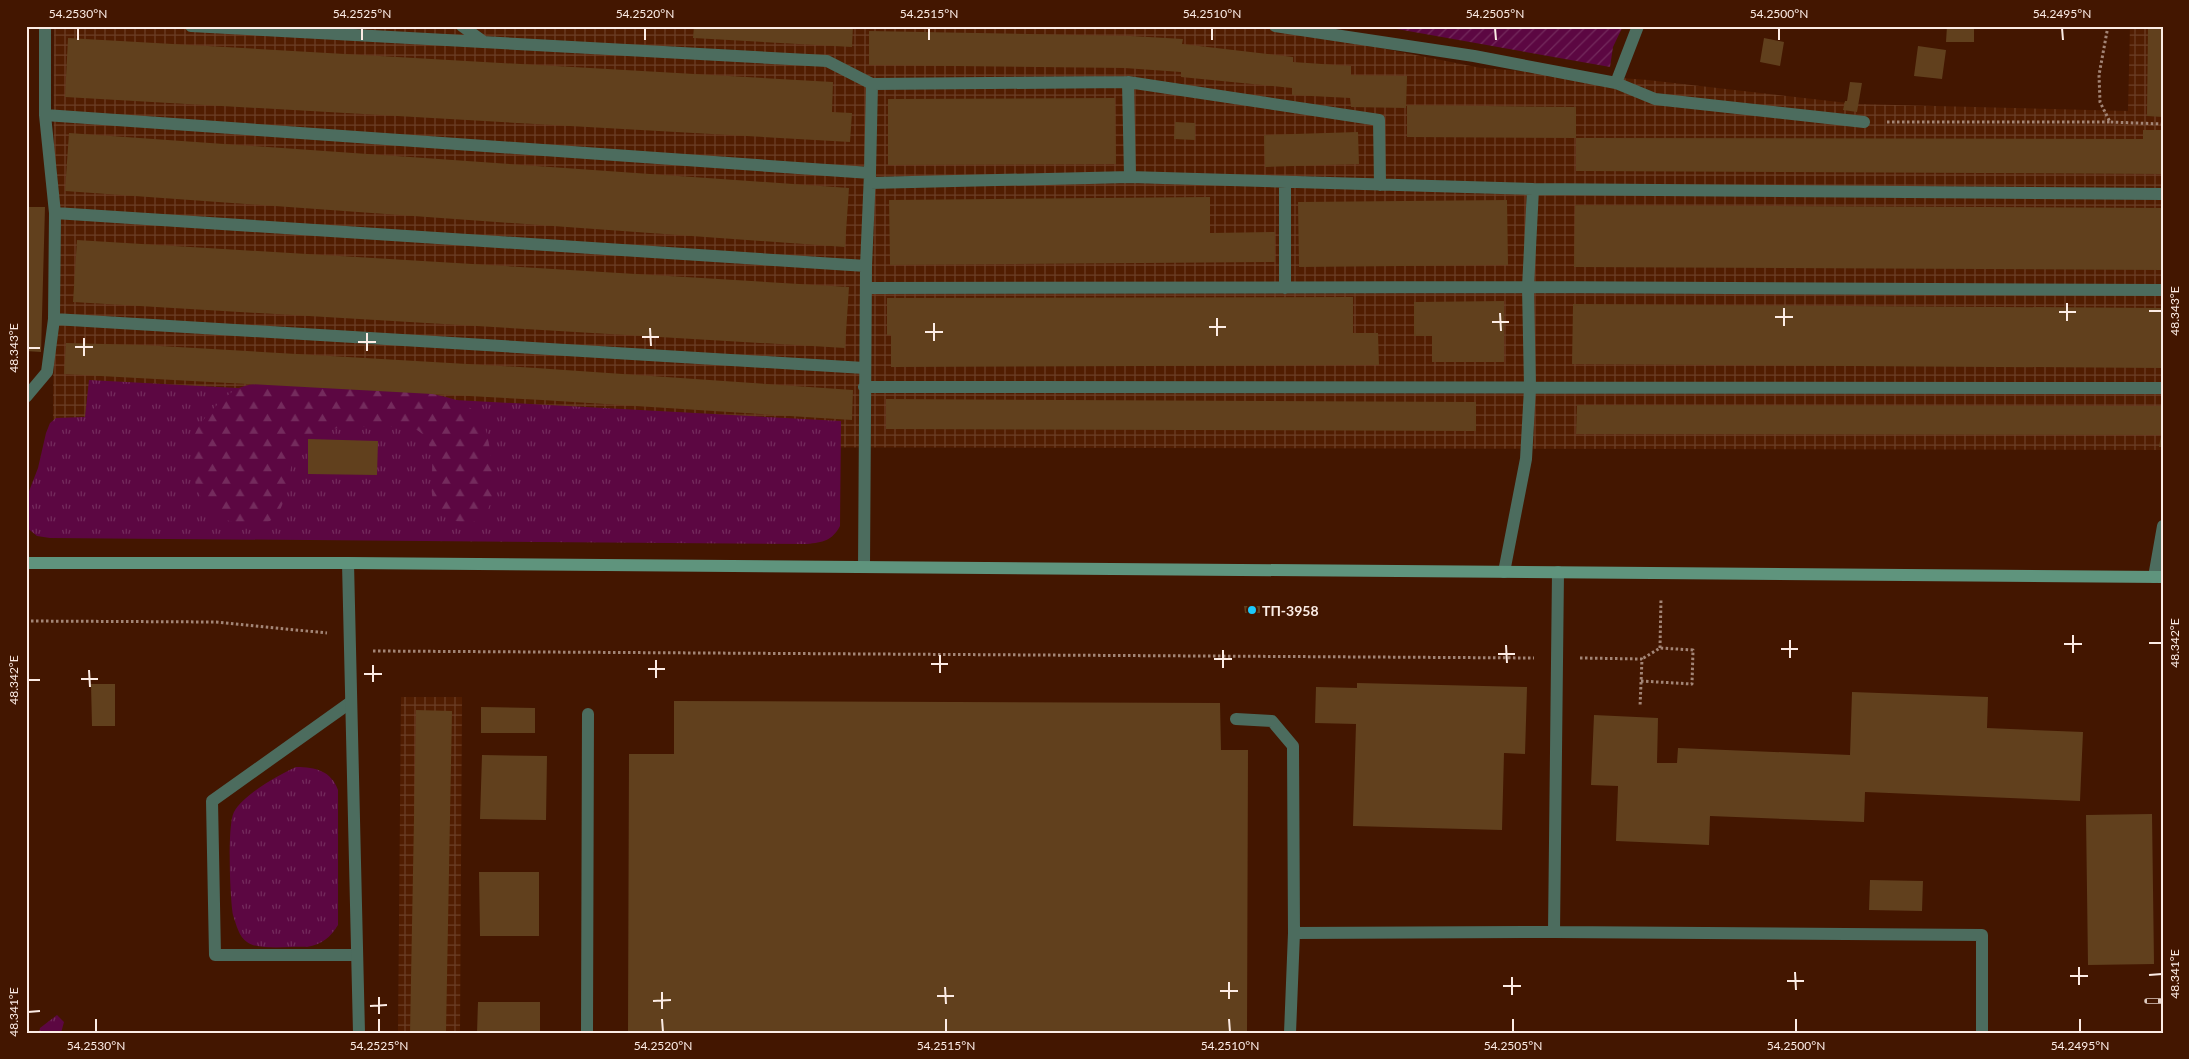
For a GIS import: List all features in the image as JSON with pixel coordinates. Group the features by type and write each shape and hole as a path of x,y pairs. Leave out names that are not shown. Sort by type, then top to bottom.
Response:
{"street":[{"path":"26,397 47,372 54,319 55,213 45,115 45,26"},
{"path":"191,26 826,61 872,84 1128,82 1379,120 1380,185"},
{"path":"462,26 484,42"},
{"path":"1275,26 1474,56 1616,83 1655,99 1864,122"},
{"path":"1616,83 1638,26"},
{"path":"1128,82 1130,177"},
{"path":"864,567 864,368 872,84"},
{"path":"45,115 870,178 1130,177 1533,189 2163,194"},
{"path":"1285,182 1285,288"},
{"path":"1504,572 1526,459 1530,388 1528,287 1533,189"},
{"path":"55,213 866,266"},
{"path":"866,288 1528,287 2163,290"},
{"path":"54,319 864,368"},
{"path":"864,387 2163,388"},
{"path":"26,563 348,563 2158,577 2163,526"},
{"path":"348,563 360,1033"},
{"path":"1554,932 1558,572"},
{"path":"351,702 212,801 215,955 358,955"},
{"path":"588,714 588,1033"},
{"path":"1236,719 1272,721 1293,746 1294,932 1290,1033"},
{"path":"1294,932 1982,935 1982,1033"}],"path":[{"path":"2108,26 2100,75 2100,102 2110,122"},
{"path":"1864,122 2110,122 2163,124"},
{"path":"1660,648 1661,598"},
{"path":"26,621 216,622 350,635"},
{"path":"350,650 1642,659 1660,648 1693,650 1692,684 1641,681"},
{"path":"1640,707 1642,659"}],"shaded area":[{"path":"54,26 1271,26 1481,68 1648,80 1856,104 2128,111 2130,26 2163,26 2163,450 53,446"},
{"path":"401,697 462,697 460,1033 398,1033"}],"green space":[{"path":"1380,26 1623,26 1613,47 1610,67"},
{"path":"89,380 841,421 840,526 830,538 807,544 50,538 37,536 26,527 26,499 38,468 46,433 50,423 56,418 85,417"},
{"path":"274,381 397,387 450,398 468,406 483,423 490,450 493,478 492,492 490,505 484,515 475,521 461,522 449,519 439,512 433,498 432,455 426,439 413,428 396,426 338,428 313,435 301,446 293,460 282,504 276,516 265,523 248,525 235,523 214,513 200,496 196,485 193,461 195,434 212,410 235,390 249,385"},
{"path":"296,767 322,771 331,778 338,790 338,925 325,940 312,946 276,948 252,945 242,937 233,915 230,862 232,820 234,812 253,792"},
{"path":"57,1015 64,1022 61,1033 39,1033 40,1028"}],"building":[{"path":"694,26 853,26 852,47 693,38"},
{"path":"1947,26 1974,26 1974,42 1946,42"},
{"path":"2148,26 2163,26 2163,117 2147,116"},
{"path":"869,31 1131,36 1183,39 1182,44 1293,57 1293,62 1351,66 1351,75 1407,76 1406,108 1351,107 1350,98 1292,95 1292,88 1181,77 1181,72 1124,68 869,65"},
{"path":"68,38 833,82 832,112 852,113 850,142 65,97"},
{"path":"1764,38 1784,42 1780,66 1760,62"},
{"path":"1918,46 1946,50 1942,79 1914,76"},
{"path":"1850,82 1862,83 1857,112 1843,110 1845,101 1847,101"},
{"path":"1115,98 1116,164 888,165 888,99"},
{"path":"1407,105 1576,107 1576,138 1407,137"},
{"path":"1175,122 1195,123 1195,140 1174,139"},
{"path":"2143,130 2163,130 2163,174 1576,171 1576,138 2143,139"},
{"path":"1358,132 1359,164 1265,167 1264,135"},
{"path":"69,133 849,188 845,247 65,191"},
{"path":"1210,197 1210,233 1275,232 1275,262 890,265 889,200"},
{"path":"1507,200 1508,265 1299,267 1298,202"},
{"path":"1575,205 2163,208 2163,270 1574,267"},
{"path":"26,207 45,207 41,352 26,351"},
{"path":"77,240 849,287 845,348 73,302"},
{"path":"1353,297 1353,333 1378,333 1379,365 891,367 891,335 887,335 887,298"},
{"path":"1504,301 1504,362 1432,362 1432,336 1414,336 1414,302"},
{"path":"1573,304 2161,308 2161,368 1572,364"},
{"path":"66,343 143,345 536,368 853,390 852,420 542,400 64,374"},
{"path":"886,399 1476,402 1476,431 886,429"},
{"path":"1577,405 2161,406 2163,447 2159,447 2161,435 1576,434"},
{"path":"308,439 378,441 377,475 308,474"},
{"name":"ТП-3958","path":"1244,606 1260,606 1260,613 1245,613"},
{"path":"1357,683 1527,687 1525,754 1504,753 1502,830 1353,826 1356,724 1315,723 1316,687 1357,688"},
{"path":"91,684 115,684 115,726 92,726"},
{"path":"1852,692 1988,697 1987,728 2083,732 2080,801 1865,792 1864,822 1710,816 1709,845 1616,841 1618,786 1591,785 1594,715 1658,718 1657,763 1677,763 1678,748 1850,755"},
{"path":"674,701 1220,703 1221,750 1248,750 1247,1033 628,1033 629,754 674,754"},
{"path":"481,707 535,708 535,733 481,733"},
{"path":"416,710 452,711 446,1033 410,1033"},
{"path":"482,755 547,756 546,820 480,819"},
{"path":"2152,814 2154,964 2088,965 2086,815"},
{"path":"479,872 539,872 539,936 480,936"},
{"path":"1870,880 1923,881 1922,911 1869,910"},
{"path":"478,1002 540,1002 540,1033 477,1033"}],"railway":[{"path":"2147,1001 2163,1001"}],"place":[{"name":"ТП-3958","path":"1252,610"}]}
